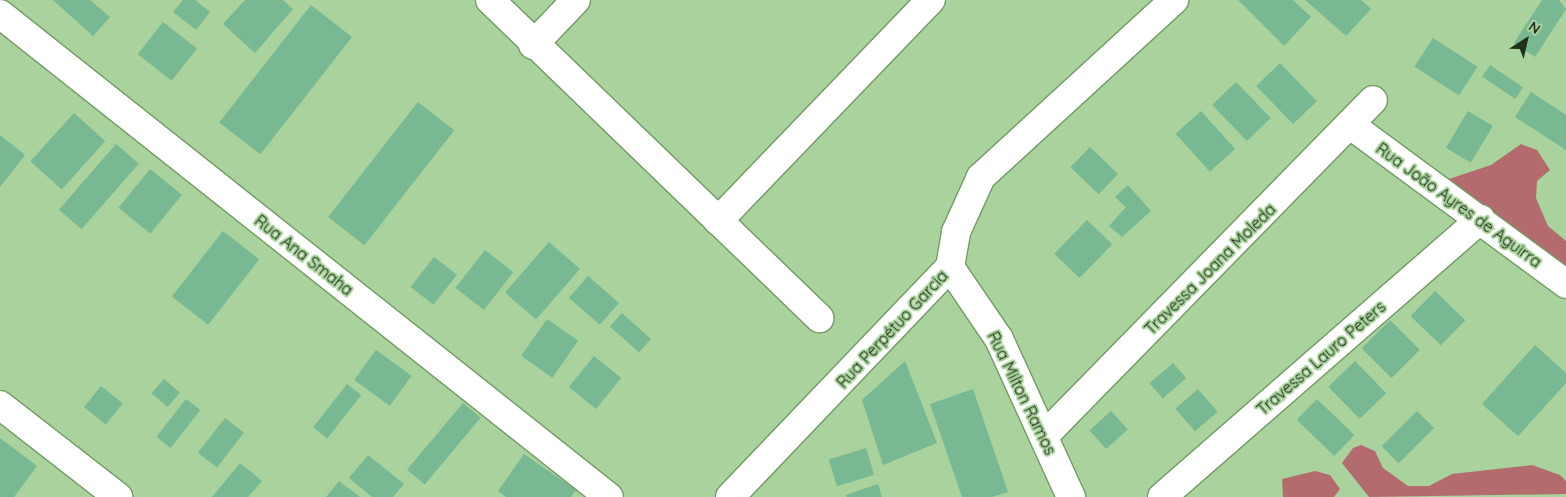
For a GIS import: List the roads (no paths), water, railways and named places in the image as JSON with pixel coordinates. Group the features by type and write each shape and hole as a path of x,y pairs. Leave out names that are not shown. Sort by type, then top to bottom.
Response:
{"street":[{"path":"490,0 533,45 819,318"},
{"path":"533,45 576,0"},
{"path":"718,221 931,0"},
{"name":"Rua Perpétuo Garcia","path":"730,497 950,267 956,232 981,177 1174,0"},
{"name":"Rua Ana Smaha","path":"0,14 609,497"},
{"name":"Travessa Joana Moleda","path":"1044,436 1352,126 1373,100"},
{"name":"Rua João Ayres de Aguirra","path":"1352,126 1481,219 1566,284"},
{"name":"Travessa Lauro Peters","path":"1162,497 1481,219"},
{"name":"Rua Milton Ramos","path":"950,267 999,339 1071,497"},
{"path":"0,405 118,497"}]}
